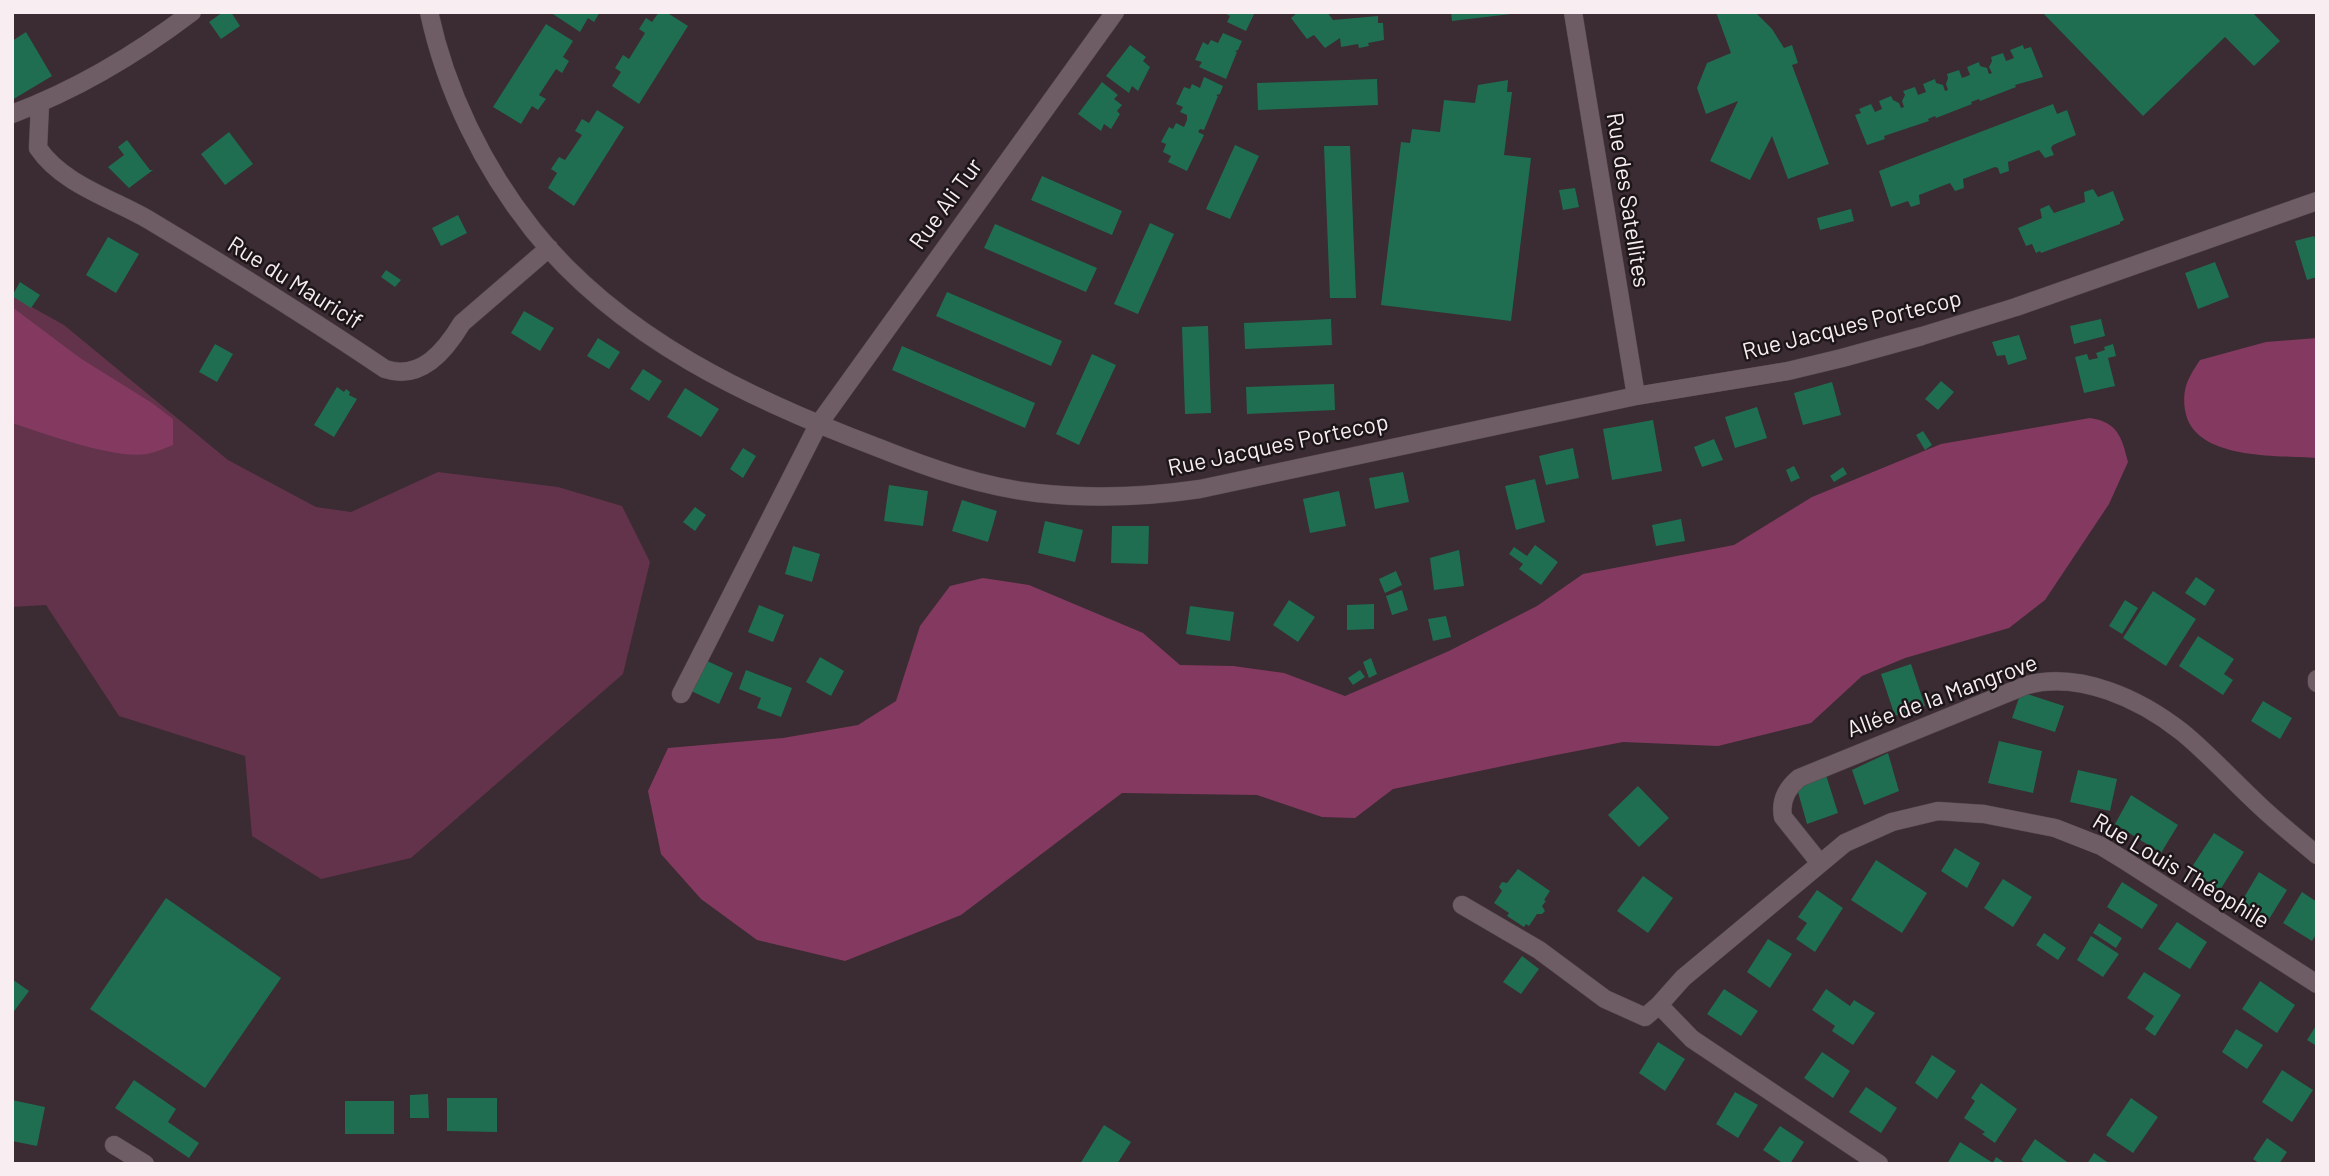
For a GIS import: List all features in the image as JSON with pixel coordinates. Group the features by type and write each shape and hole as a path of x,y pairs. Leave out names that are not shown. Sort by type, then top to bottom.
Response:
{"street":[{"path":"12,114 40,104 128,56 192,12"},
{"name":"Rue Jacques Portecop","path":"429,12 441,62 481,152 533,230 592,291 617,312 681,357 818,425 915,461 997,486 1035,493 1085,497 1156,495 1200,489 1636,396 1788,371 1922,336 2016,307 2317,201"},
{"name":"Rue Ali Tur","path":"681,694 818,425 1115,12"},
{"name":"Rue des Satellites","path":"1573,12 1636,396"},
{"name":"Rue du Mauricif","path":"40,104 38,148 52,164 73,179 174,235 385,369 397,373 412,371 429,363 462,323 549,248"},
{"name":"Allée de la Mangrove","path":"1819,862 1783,817 1784,800 1792,784 1799,778 2027,685 2058,680 2095,686 2116,694 2143,707 2182,732 2263,810 2317,855"},
{"name":"Rue Louis Théophile","path":"1659,1005 1683,978 1845,843 1865,832 1913,816 1938,811 2028,821 2067,832 2101,846 2317,985"},
{"path":"1462,905 1539,950 1605,999 1645,1017 1659,1005 1692,1039 1879,1164"},
{"path":"114,1145 145,1164"}],"shaded area":[{"path":"12,296 64,325 228,460 316,507 351,512 438,472 558,487 622,506 650,562 623,674 411,858 321,879 252,836 245,756 119,716 46,605 12,607"},
{"path":"12,307 80,358 173,419 173,445 147,454 116,453 12,423"},
{"path":"2317,338 2317,458 2239,452 2204,439 2191,427 2185,410 2184,395 2189,378 2200,360 2266,342"},
{"path":"2090,418 2113,427 2128,462 2109,504 2045,600 2009,628 1905,658 1862,676 1811,723 1718,746 1623,742 1551,756 1393,789 1355,818 1322,817 1257,795 1122,793 961,915 845,961 757,940 701,899 661,854 648,791 668,748 783,738 858,725 896,701 920,626 950,586 983,578 1029,585 1143,633 1180,665 1233,666 1284,673 1345,696 1449,651 1537,606 1583,574 1734,545 1812,497 1941,444"}],"building":[{"path":"223,12 231,12 240,26 221,39 209,22"},
{"path":"600,12 594,22 588,18 580,32 553,14"},
{"path":"659,12 666,12 688,26 639,104 612,86 621,72 615,68 623,55 629,59 645,33 639,29 646,18 652,22"},
{"path":"1223,12 1255,12 1246,31 1227,22 1230,16"},
{"path":"1298,12 1327,12 1333,20 1378,16 1378,23 1383,23 1384,40 1359,48 1358,44 1341,47 1340,38 1325,48 1314,35 1307,39 1291,18"},
{"path":"1451,12 1511,12 1511,14 1452,21"},
{"path":"1716,12 1755,12 1772,29 1784,48 1792,45 1798,63 1792,65 1829,164 1788,179 1772,136 1750,180 1710,161 1738,101 1706,114 1697,88 1707,63 1731,53"},
{"path":"2042,12 2252,12 2280,41 2254,66 2225,37 2143,116"},
{"path":"546,24 573,41 563,57 569,61 562,73 556,69 539,95 546,99 538,110 532,106 521,124 493,107"},
{"path":"26,32 52,76 12,100 12,41"},
{"path":"1223,33 1242,41 1235,51 1237,52 1226,79 1199,67 1202,62 1195,60 1203,42 1208,45 1211,40 1218,43"},
{"path":"1130,45 1146,57 1143,61 1150,67 1138,91 1132,86 1129,93 1106,76"},
{"path":"2023,45 2024,49 2031,47 2043,77 1971,102 1972,104 1936,118 1935,116 1928,119 1929,121 1884,136 1885,139 1867,145 1855,115 1861,113 1859,109 1871,104 1875,112 1882,109 1879,101 1891,96 1901,108 1904,107 1903,91 1915,87 1918,95 1926,92 1923,84 1935,79 1936,83 1943,85 1945,91 1948,90 1947,74 1959,70 1962,78 1970,75 1967,67 1979,62 1980,66 1987,68 1989,74 1992,73 1989,67 1991,57 2003,53 2006,61 2014,58 2010,50"},
{"path":"1204,77 1223,86 1220,94 1216,95 1218,96 1204,130 1200,129 1198,132 1204,135 1187,171 1168,162 1171,156 1163,152 1166,144 1161,142 1169,127 1173,129 1176,123 1184,127 1187,120 1187,115 1180,112 1183,107 1176,104 1184,87 1190,89 1192,84 1200,88"},
{"path":"1377,79 1378,105 1258,110 1257,83"},
{"path":"1508,80 1507,92 1512,92 1504,155 1531,158 1511,321 1381,305 1401,142 1410,143 1412,129 1440,132 1444,100 1475,103 1478,85"},
{"path":"1102,82 1118,95 1114,99 1122,105 1111,129 1104,124 1101,131 1078,114"},
{"path":"2053,104 2057,114 2067,110 2076,135 2053,145 2051,148 2054,155 2045,158 2039,150 2008,162 2009,171 2000,174 1995,167 1963,179 1964,188 1955,191 1950,183 1919,195 1920,204 1911,207 1908,201 1891,207 1879,171"},
{"path":"597,110 624,127 574,206 548,188 557,173 551,169 559,157 565,160 582,135 575,131 582,119 589,123"},
{"path":"229,132 253,164 225,185 201,154"},
{"path":"127,140 150,170 153,170 129,188 108,167 124,155 118,147"},
{"path":"1235,145 1259,156 1230,219 1206,209"},
{"path":"1324,146 1350,146 1356,298 1330,298"},
{"path":"1042,176 1122,211 1112,235 1031,200"},
{"path":"1575,188 1579,207 1563,210 1559,190"},
{"path":"2093,189 2098,197 2113,191 2124,220 2120,224 2041,253 2036,253 2032,244 2026,246 2018,228 2042,218 2040,209 2049,205 2054,213 2085,202 2084,192"},
{"path":"1851,209 1854,221 1820,230 1817,218"},
{"path":"458,215 467,233 441,246 432,228"},
{"path":"1150,223 1174,234 1138,314 1114,304"},
{"path":"995,224 1097,268 1086,292 984,248"},
{"path":"2314,236 2317,243 2317,277 2307,280 2295,241"},
{"path":"108,237 139,254 116,293 86,275"},
{"path":"2215,262 2229,297 2198,309 2185,273"},
{"path":"386,270 401,280 395,287 381,277"},
{"path":"20,282 40,295 31,308 12,296"},
{"path":"947,292 1062,341 1051,366 936,316"},
{"path":"524,311 554,328 540,351 511,333"},
{"path":"1331,319 1332,345 1245,349 1244,323"},
{"path":"2101,319 2105,336 2074,344 2070,326"},
{"path":"1208,326 1211,413 1185,414 1182,327"},
{"path":"2019,335 2027,359 2008,365 2005,355 1997,356 1992,342"},
{"path":"598,338 620,352 609,369 587,356"},
{"path":"215,344 233,354 217,382 199,372"},
{"path":"2113,344 2116,356 2108,358 2115,386 2084,393 2075,357 2087,354 2089,360 2098,358 2096,353"},
{"path":"902,346 1035,403 1025,428 892,370"},
{"path":"1092,354 1116,365 1079,445 1056,434"},
{"path":"643,369 662,381 649,401 630,389"},
{"path":"1941,381 1954,392 1938,410 1925,399"},
{"path":"1832,382 1841,415 1803,425 1794,393"},
{"path":"1334,384 1335,410 1247,414 1246,387"},
{"path":"337,387 344,392 346,389 350,392 349,395 357,399 334,437 314,425"},
{"path":"685,388 719,409 701,437 667,417"},
{"path":"1757,407 1767,438 1735,448 1725,417"},
{"path":"1653,420 1662,471 1612,480 1603,429"},
{"path":"1923,431 1932,445 1925,450 1916,435"},
{"path":"1714,439 1723,460 1702,467 1694,447"},
{"path":"743,448 756,456 743,478 730,469"},
{"path":"1573,448 1579,478 1546,485 1539,456"},
{"path":"1794,466 1800,478 1791,482 1786,470"},
{"path":"1843,467 1847,474 1834,482 1830,476"},
{"path":"1403,472 1409,502 1375,509 1369,478"},
{"path":"1535,479 1545,522 1516,530 1505,486"},
{"path":"889,485 928,491 923,526 884,521"},
{"path":"1339,491 1346,526 1310,533 1303,499"},
{"path":"962,500 997,511 988,542 952,531"},
{"path":"695,507 706,515 695,531 683,522"},
{"path":"1681,519 1685,541 1656,546 1652,525"},
{"path":"1045,521 1083,530 1075,562 1038,553"},
{"path":"1112,526 1149,526 1148,564 1111,563"},
{"path":"1535,545 1558,562 1541,585 1519,569 1523,564 1509,554 1514,547 1527,556"},
{"path":"793,546 820,554 812,582 785,574"},
{"path":"1459,550 1464,586 1434,590 1430,558"},
{"path":"1396,571 1402,585 1385,593 1379,579"},
{"path":"2196,577 2215,590 2205,606 2185,593"},
{"path":"1402,590 1408,610 1392,615 1386,596"},
{"path":"2153,591 2196,619 2166,666 2123,638"},
{"path":"1289,600 1315,617 1298,642 1273,625"},
{"path":"2125,600 2138,608 2122,634 2109,626"},
{"path":"1374,604 1374,629 1347,630 1347,605"},
{"path":"759,605 784,615 773,642 748,632"},
{"path":"1190,606 1234,612 1230,641 1186,634"},
{"path":"1446,616 1451,637 1433,641 1428,619"},
{"path":"2198,636 2234,659 2224,674 2233,680 2223,695 2179,666"},
{"path":"820,657 844,671 831,696 806,682"},
{"path":"1371,658 1377,674 1369,678 1363,662"},
{"path":"703,659 733,673 719,704 689,690"},
{"path":"1911,664 1925,706 1895,716 1881,674"},
{"path":"746,670 792,688 781,717 757,708 761,698 739,689"},
{"path":"1360,670 1365,677 1353,685 1348,678"},
{"path":"2021,692 2064,706 2055,732 2012,718"},
{"path":"2263,701 2292,718 2280,739 2251,721"},
{"path":"1999,741 2042,751 2033,793 1988,783"},
{"path":"1888,753 1899,791 1864,805 1852,770"},
{"path":"2078,770 2117,779 2110,811 2070,802"},
{"path":"1826,775 1838,813 1807,824 1796,785"},
{"path":"1638,786 1669,818 1639,847 1608,815"},
{"path":"2131,795 2178,825 2161,853 2115,824"},
{"path":"2214,833 2244,852 2220,890 2190,870"},
{"path":"1955,848 1980,863 1967,888 1941,871"},
{"path":"1876,860 1927,893 1902,933 1851,900"},
{"path":"1518,869 1550,891 1542,906 1545,911 1537,914 1529,926 1526,924 1524,927 1494,903 1502,891 1499,887 1502,882 1507,883"},
{"path":"2259,872 2287,890 2266,924 2239,906"},
{"path":"1643,876 1673,898 1648,933 1617,911"},
{"path":"2003,879 2032,897 2013,927 1984,908"},
{"path":"2122,882 2158,905 2142,929 2107,907"},
{"path":"1817,890 1843,908 1815,952 1796,939 1807,923 1798,917"},
{"path":"2302,892 2317,902 2317,933 2312,941 2283,923"},
{"path":"166,898 281,978 205,1088 90,1009"},
{"path":"2177,922 2207,942 2190,969 2158,949"},
{"path":"2099,923 2122,938 2116,948 2093,933"},
{"path":"2044,933 2066,948 2058,960 2036,945"},
{"path":"2091,936 2119,954 2103,977 2077,960"},
{"path":"1768,939 1792,954 1770,988 1747,972"},
{"path":"1522,956 1539,969 1521,994 1503,982"},
{"path":"2144,972 2181,995 2155,1036 2145,1029 2154,1016 2127,998"},
{"path":"12,979 29,991 12,1014"},
{"path":"2260,981 2295,1005 2277,1033 2242,1009"},
{"path":"1724,989 1758,1011 1741,1036 1707,1014"},
{"path":"1826,989 1850,1006 1854,1000 1875,1013 1853,1045 1832,1031 1835,1026 1812,1010"},
{"path":"2317,1024 2317,1046 2307,1040"},
{"path":"2236,1029 2263,1045 2247,1069 2222,1052"},
{"path":"1658,1042 1685,1059 1665,1091 1639,1073"},
{"path":"1822,1052 1850,1071 1833,1098 1804,1078"},
{"path":"1932,1055 1956,1071 1937,1099 1915,1083"},
{"path":"2282,1070 2313,1090 2292,1122 2262,1102"},
{"path":"134,1080 176,1109 168,1122 199,1143 189,1158 115,1108"},
{"path":"1981,1083 2017,1109 1995,1143 1982,1134 1985,1132 1964,1118 1975,1101 1971,1098"},
{"path":"1866,1087 1897,1108 1881,1133 1849,1112"},
{"path":"1735,1092 1758,1105 1738,1138 1716,1124"},
{"path":"428,1094 429,1118 410,1118 410,1095"},
{"path":"447,1098 497,1098 497,1132 447,1131"},
{"path":"2131,1098 2158,1117 2133,1153 2106,1135"},
{"path":"12,1100 45,1107 37,1146 12,1141"},
{"path":"345,1101 394,1101 394,1134 345,1134"},
{"path":"1104,1125 1131,1142 1117,1164 1080,1164"},
{"path":"1780,1126 1804,1142 1790,1164 1784,1164 1763,1150"},
{"path":"2267,1138 2287,1152 2279,1164 2260,1164 2253,1159"},
{"path":"2035,1139 2070,1164 2026,1164 2021,1160"},
{"path":"1960,1142 1993,1163 1996,1157 2007,1164 1947,1164"},
{"path":"2094,1153 2110,1164 2087,1164"}]}
